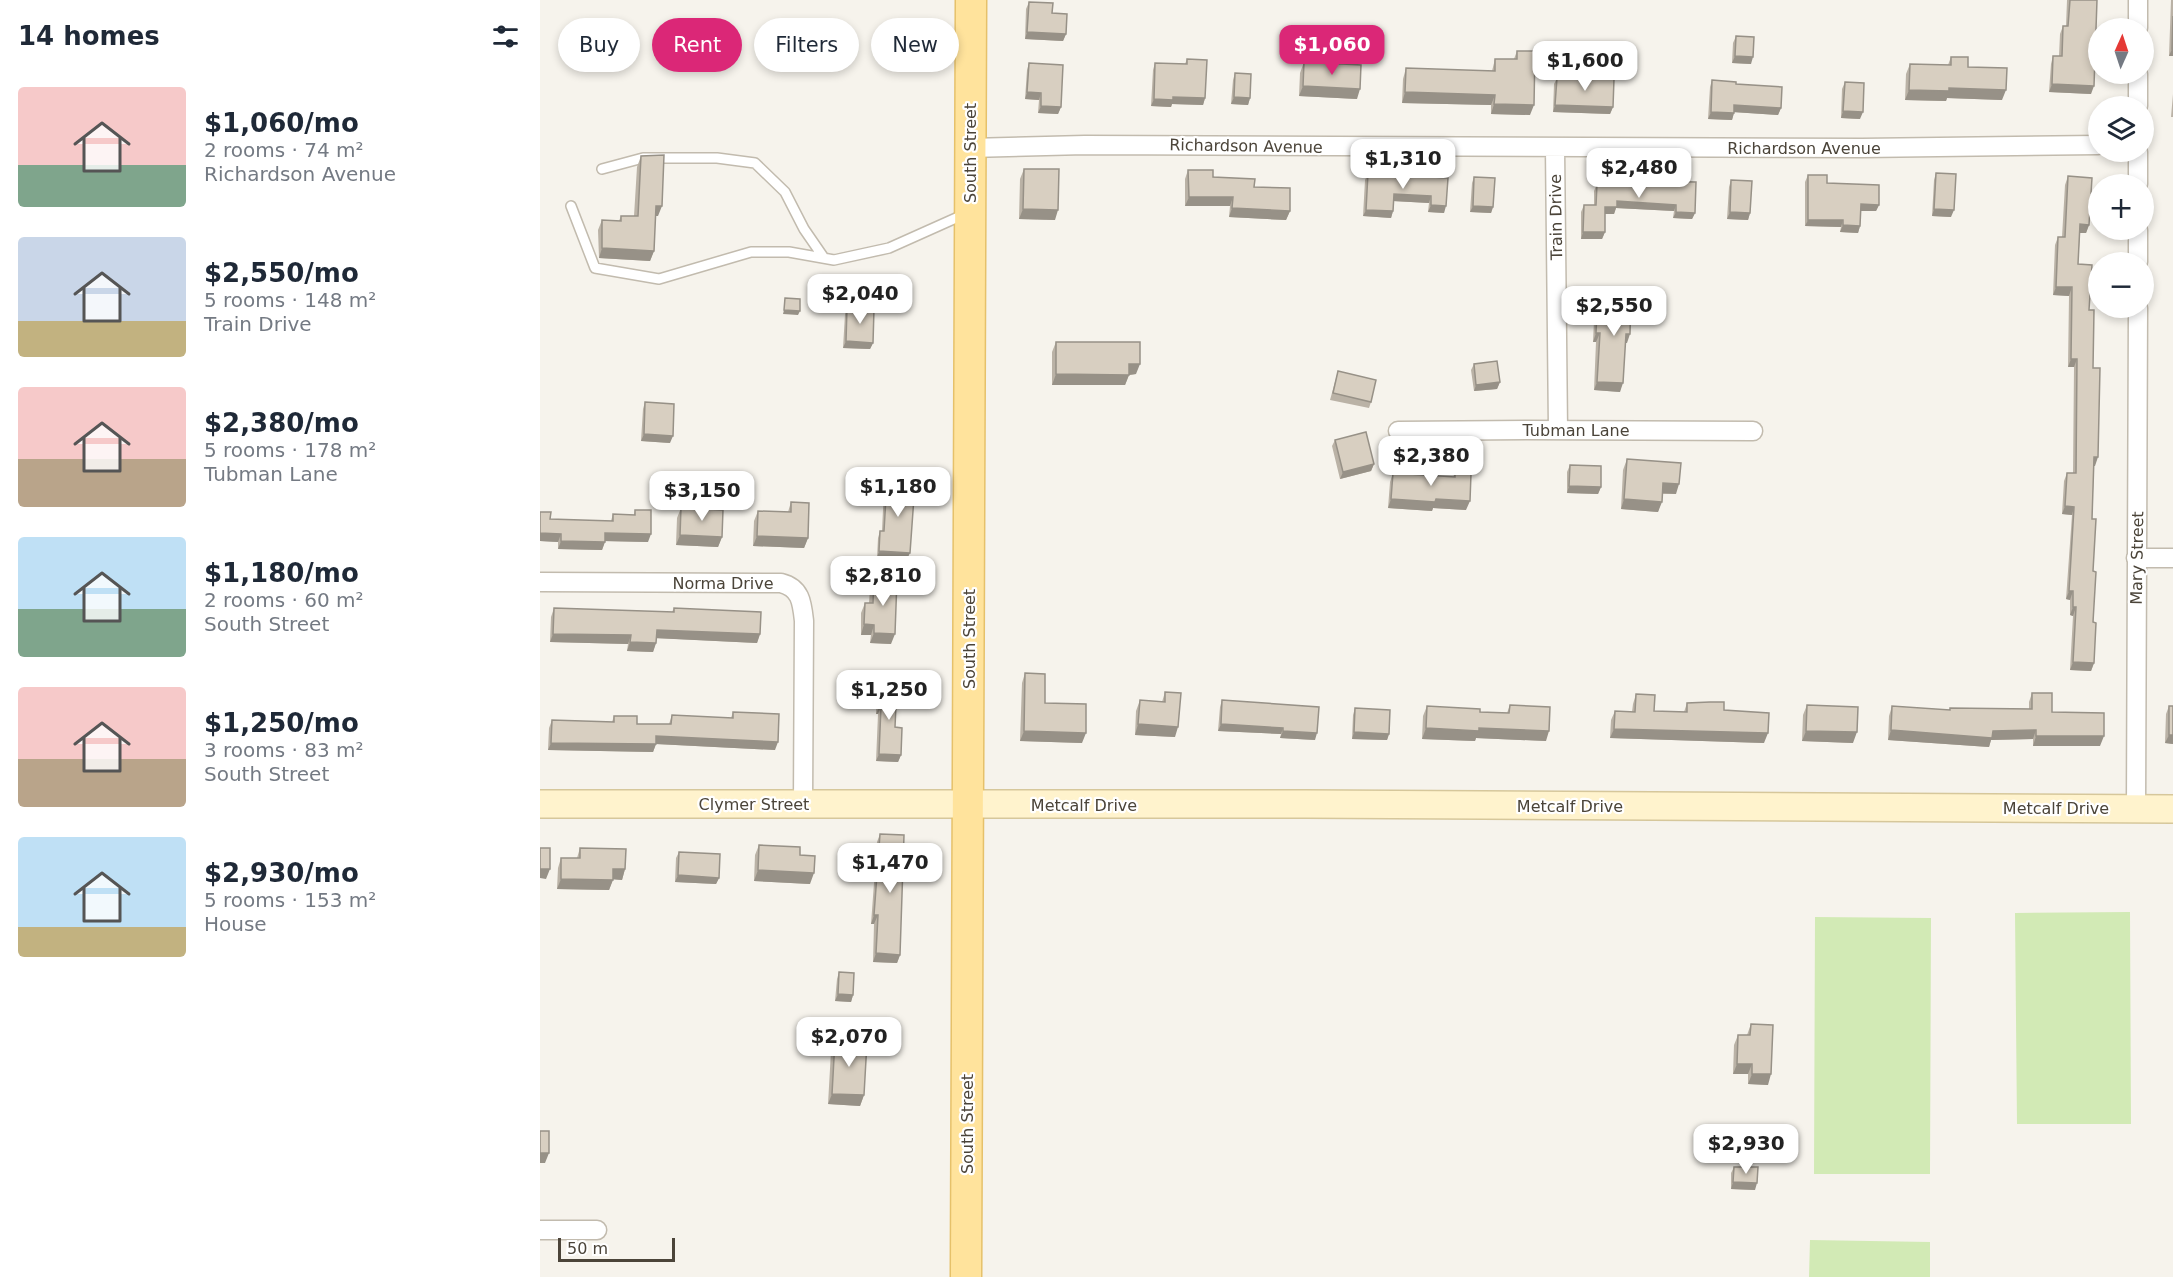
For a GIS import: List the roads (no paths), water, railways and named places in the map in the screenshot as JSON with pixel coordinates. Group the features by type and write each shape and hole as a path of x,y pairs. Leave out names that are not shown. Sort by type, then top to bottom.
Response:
{"main road":[{"name":"South Street","path":"966,1277 971,0"}],"street":[{"path":"2138,0 2138,18"},
{"name":"Richardson Avenue","path":"970,148 1085,145 1555,148 2088,145"},
{"name":"Train Drive","path":"1555,148 1558,430"},
{"name":"Mary Street","path":"2136,808 2138,318"},
{"name":"Tubman Lane","path":"1398,431 1753,431"},
{"path":"2136,558 2173,558"},
{"name":"Norma Drive","path":"540,582 781,583 796,591 802,601 804,621 802,804"},
{"name":"Clymer Street","path":"540,804 968,805"},
{"name":"Metcalf Drive","path":"968,805 1330,804 2173,809"},
{"path":"540,1230 597,1230"}],"lane":[{"path":"602,169 643,158 717,158 755,163 785,192 804,229 824,258"},
{"path":"571,206 595,268 659,279 751,252 789,252 834,260 889,248 970,211"}]}
